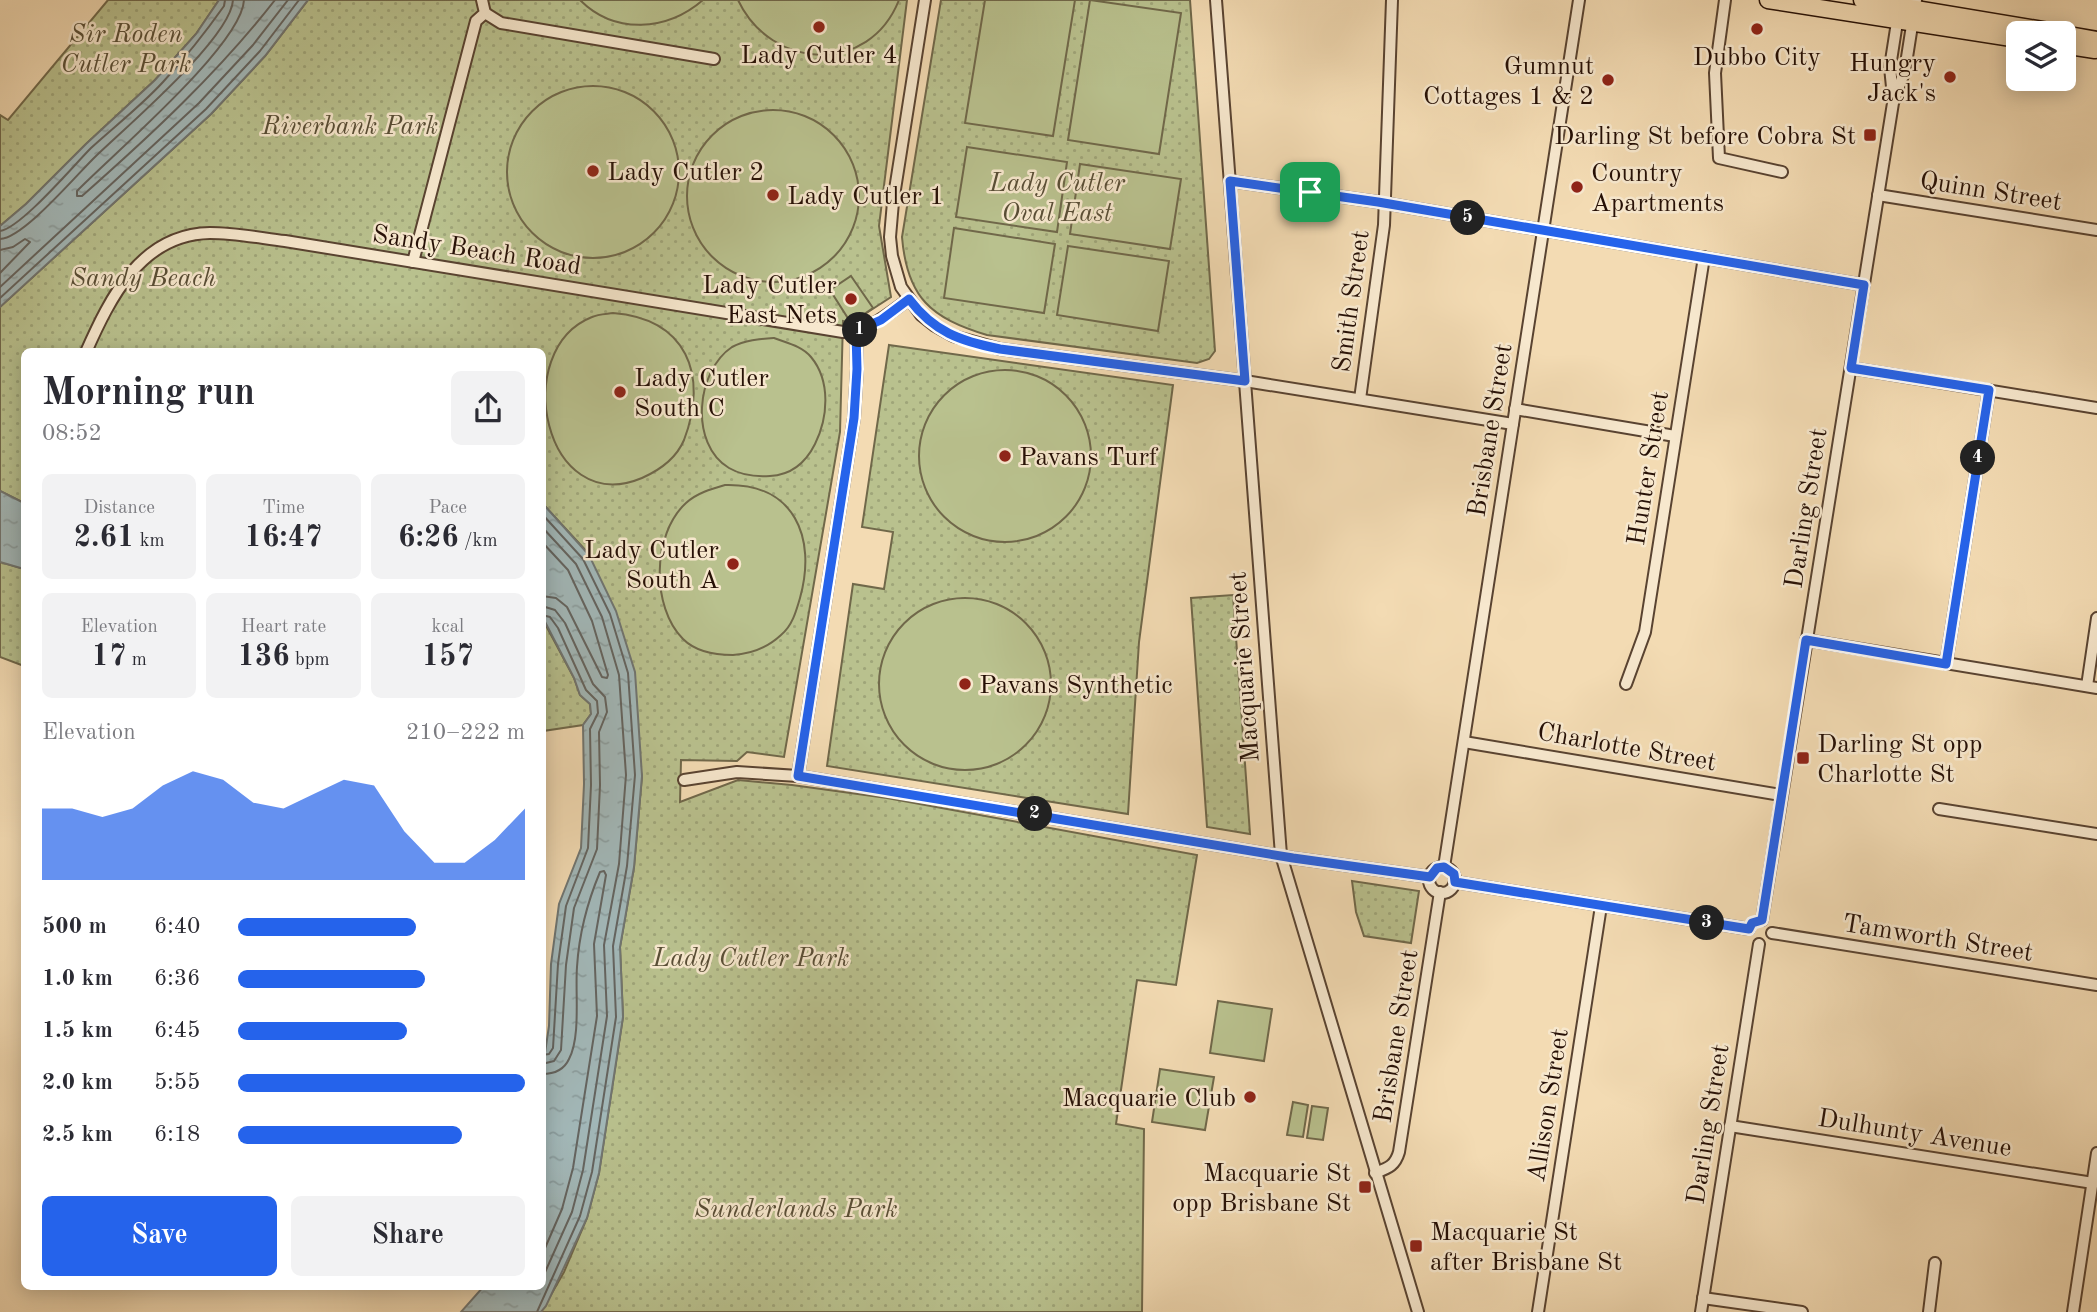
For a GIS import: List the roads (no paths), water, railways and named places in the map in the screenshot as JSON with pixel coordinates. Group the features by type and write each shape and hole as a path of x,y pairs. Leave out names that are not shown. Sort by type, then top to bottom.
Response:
{"highway":[{"path":"1768,0 1906,10 2006,25"},
{"path":"1862,0 2006,36"},
{"path":"2076,36 2097,40"},
{"path":"2076,47 2097,50"}],"street":[{"path":"482,0 485,13 501,23 714,59"},
{"path":"925,0 891,220 892,256 896,273 909,299 934,326 975,344 1000,349 1245,381 1513,424"},
{"name":"Macquarie Street","path":"1216,0 1280,855 1418,1312"},
{"name":"Smith Street","path":"1360,399 1385,204 1392,0"},
{"name":"Brisbane Street","path":"1444,867 1579,0"},
{"path":"1725,0 1715,73 1718,158 1783,172"},
{"name":"Darling Street","path":"1762,920 1893,103 1891,67 1906,10"},
{"path":"413,262 476,21 485,13"},
{"path":"1230,181 1385,204 1864,285"},
{"name":"Quinn Street","path":"1878,195 2097,230"},
{"name":"Sandy Beach Road","path":"88,348 108,304 132,270 155,250 191,235 211,233 251,236 830,330 856,331"},
{"name":"Hunter Street","path":"1626,684 1645,632 1704,257"},
{"path":"798,776 854,418 856,331 881,320 909,299"},
{"path":"1851,368 2097,408"},
{"path":"1946,664 1989,390"},
{"path":"1515,409 1675,436"},
{"path":"1806,640 2092,687 2097,618"},
{"name":"Charlotte Street","path":"1464,741 1781,795"},
{"path":"684,780 737,772 798,776 1430,877"},
{"path":"1939,809 2097,834"},
{"path":"1444,867 1454,874 1455,882 1451,889 1440,892 1430,885 1430,877 1437,868 1444,867"},
{"path":"1455,882 1749,929"},
{"name":"Brisbane Street","path":"1376,1173 1391,1167 1399,1153 1440,892"},
{"name":"Allison Street","path":"1538,1312 1601,906"},
{"path":"1762,920 1771,926 1772,933 1769,940 1759,944 1752,940 1749,929 1752,923 1762,920"},
{"name":"Tamworth Street","path":"1772,933 2097,985"},
{"name":"Darling Street","path":"1701,1312 1759,944"},
{"name":"Dulhunty Avenue","path":"1730,1126 2093,1182"},
{"path":"2073,1312 2097,1153"},
{"path":"1929,1312 1935,1263"},
{"path":"1703,1298 1802,1312"}],"water":[{"path":"219,0 308,0 265,56 211,114 0,307 0,226 155,80 196,34"},
{"path":"0,491 21,502 21,568 0,562"},
{"path":"546,507 589,555 616,611 635,672 642,776 634,867 620,947 623,1017 599,1173 587,1218 546,1306 541,1312 461,1312 480,1290 546,1290 546,1046 551,964 559,904 581,848 583,725 591,714 590,704 580,695 546,624"}],"place":[{"name":"Lady Cutler 4","path":"819,27"},
{"name":"Dubbo City","path":"1757,29"},
{"name":"Hungry Jack's","path":"1950,77"},
{"name":"Gumnut Cottages 1 & 2","path":"1608,80"},
{"name":"Darling St before Cobra St","path":"1870,135"},
{"name":"Lady Cutler 2","path":"593,171"},
{"name":"Country Apartments","path":"1577,187"},
{"name":"Lady Cutler 1","path":"773,195"},
{"name":"Lady Cutler East Nets","path":"851,299"},
{"name":"Lady Cutler South C","path":"620,392"},
{"name":"Pavans Turf","path":"1005,456"},
{"name":"Lady Cutler South A","path":"733,564"},
{"name":"Pavans Synthetic","path":"965,684"},
{"name":"Darling St opp Charlotte St","path":"1803,758"},
{"name":"Macquarie Club","path":"1250,1097"},
{"name":"Macquarie St opp Brisbane St","path":"1365,1187"},
{"name":"Macquarie St after Brisbane St","path":"1416,1246"}],"park label":[{"name":"Sir Roden Cutler Park","path":"126,48"},
{"name":"Riverbank Park","path":"350,125"},
{"name":"Lady Cutler Oval East","path":"1057,197"},
{"name":"Sandy Beach","path":"143,277"},
{"name":"Lady Cutler Park","path":"751,957"},
{"name":"Sunderlands Park","path":"796,1208"}]}
